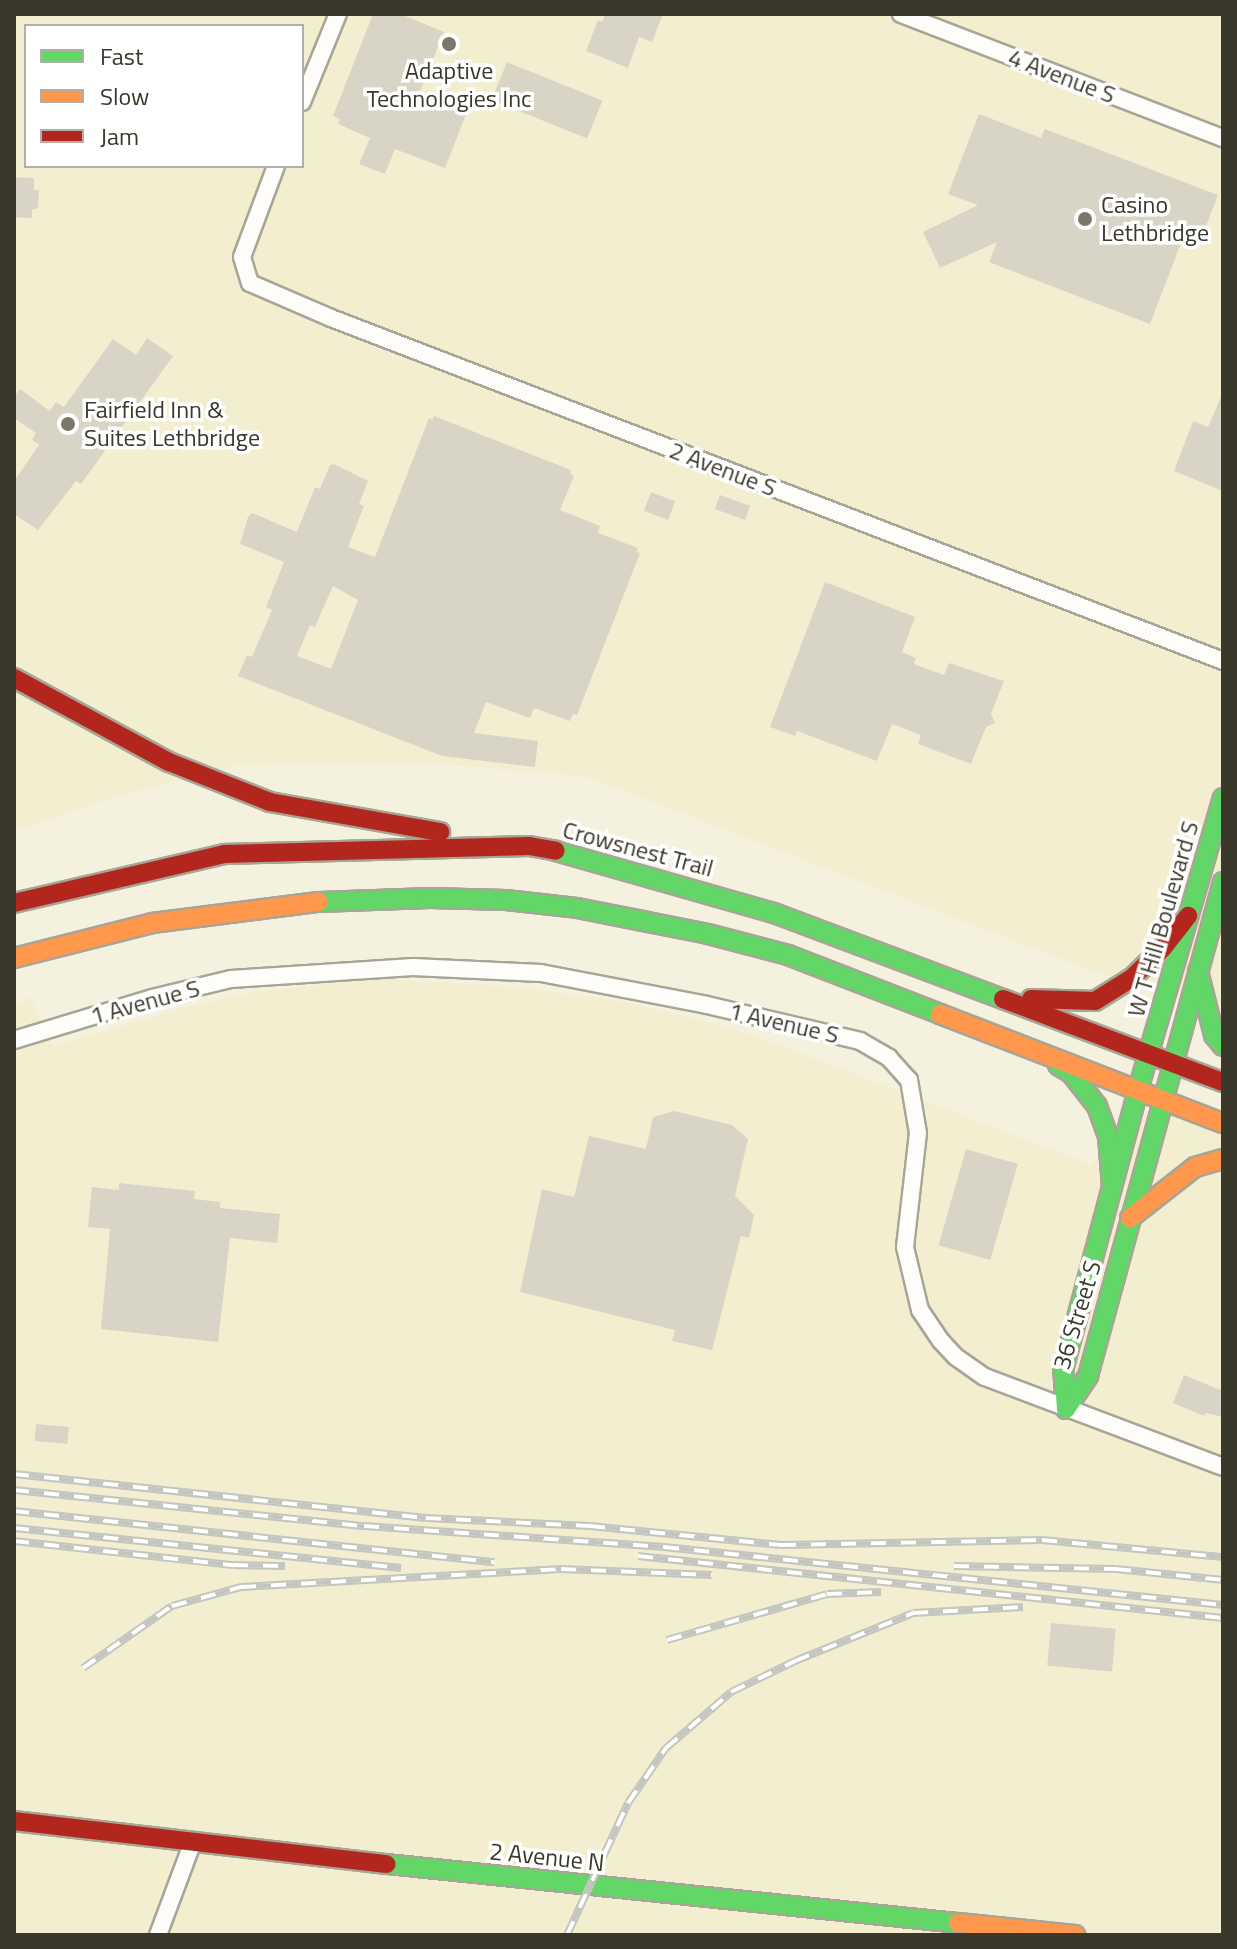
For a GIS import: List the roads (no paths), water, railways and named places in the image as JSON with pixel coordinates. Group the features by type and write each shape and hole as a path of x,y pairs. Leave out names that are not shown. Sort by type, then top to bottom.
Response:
{"main road":[{"path":"14,678 169,762 270,802 328,815 529,846"},
{"name":"W T Hill Boulevard S","path":"1138,1090 1223,798"},
{"name":"Crowsnest Trail","path":"14,903 224,854 529,846 581,855 774,913 1223,1082"},
{"name":"W T Hill Boulevard S","path":"1162,1099 1223,882"},
{"path":"14,958 210,912 364,899 506,900 638,919 788,955 1223,1123"},
{"path":"997,996 1095,1001 1132,978 1163,948 1188,916"},
{"path":"1198,971 1214,1035 1223,1046"},
{"path":"1029,1047 1071,1073 1097,1106 1108,1136 1112,1187"},
{"name":"36 Street S","path":"1066,1409 1063,1370 1138,1090"},
{"name":"36 Street S","path":"1066,1409 1088,1376 1162,1099"},
{"path":"1130,1218 1195,1167 1223,1159"},
{"name":"2 Avenue N","path":"14,1821 894,1926 1075,1935"}],"street":[{"path":"304,97 338,14"},
{"name":"4 Avenue S","path":"901,14 1223,138"},
{"name":"2 Avenue S","path":"275,168 242,257 250,283 331,318 1223,661"},
{"name":"1 Avenue S","path":"14,1040 231,979 413,967 541,973 707,1005 860,1041 889,1058 909,1080 918,1133 905,1247 920,1310 941,1341 970,1368 1066,1409 1223,1467"},
{"path":"158,1935 192,1844"}],"railway":[{"path":"14,1474 426,1518 590,1526 781,1545 1042,1540 1223,1557"},
{"path":"14,1490 364,1526 664,1547 1223,1605"},
{"path":"14,1511 494,1562"},
{"path":"14,1528 401,1568"},
{"path":"14,1541 233,1565 285,1566"},
{"path":"638,1556 1223,1618"},
{"path":"954,1566 1116,1569 1223,1580"},
{"path":"83,1668 172,1606 241,1587 561,1569 712,1575"},
{"path":"667,1640 827,1594 881,1592"},
{"path":"567,1935 628,1803 666,1748 731,1692 795,1661 913,1613 1023,1607"}],"place":[{"name":"Adaptive Technologies Inc","path":"449,44"},
{"name":"Casino Lethbridge","path":"1085,219"},
{"name":"Fairfield Inn & Suites Lethbridge","path":"68,424"}]}
